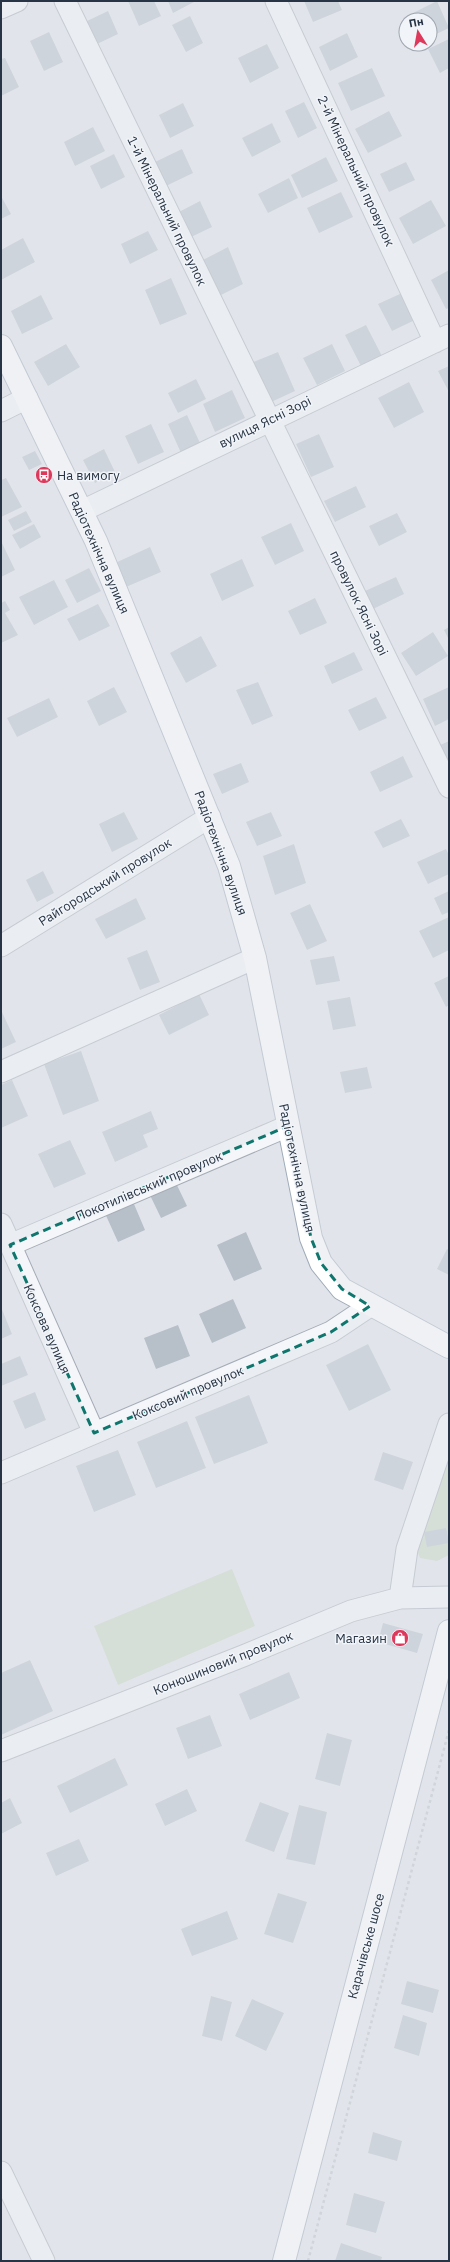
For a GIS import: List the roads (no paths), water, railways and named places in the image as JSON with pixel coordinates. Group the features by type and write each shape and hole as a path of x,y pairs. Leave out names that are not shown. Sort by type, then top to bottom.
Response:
{"main road":[{"name":"Радіотехнічна вулиця","path":"1,346 96,541 229,866 255,958 311,1238 321,1263 342,1289 370,1306 449,1347"},
{"name":"Карачівське шосе","path":"284,2261 448,1637"}],"street":[{"path":"1,8 17,1"},
{"name":"1-й Мінеральний провулок","path":"65,1 269,420"},
{"name":"2-й Мінеральний провулок","path":"276,1 442,338"},
{"name":"вулиця Ясні Зорі","path":"82,511 442,338"},
{"path":"1,411 27,398"},
{"name":"провулок Ясні Зорі","path":"269,420 449,787"},
{"name":"Райгородський провулок","path":"1,946 210,817"},
{"path":"1,1072 255,958"},
{"name":"Покотилівський провулок","path":"10,1245 288,1126"},
{"name":"Коксова вулиця","path":"1,1224 94,1433"},
{"name":"Коксовий провулок","path":"1,1473 331,1332 370,1306"},
{"path":"400,1598 407,1549 449,1424"},
{"name":"Конюшиновий провулок","path":"1,1751 243,1656 351,1611 400,1598 449,1597"},
{"path":"1,2172 44,2261"}],"place":[{"name":"На вимогу","path":"44,475"},
{"name":"Магазин","path":"400,1638"}]}
